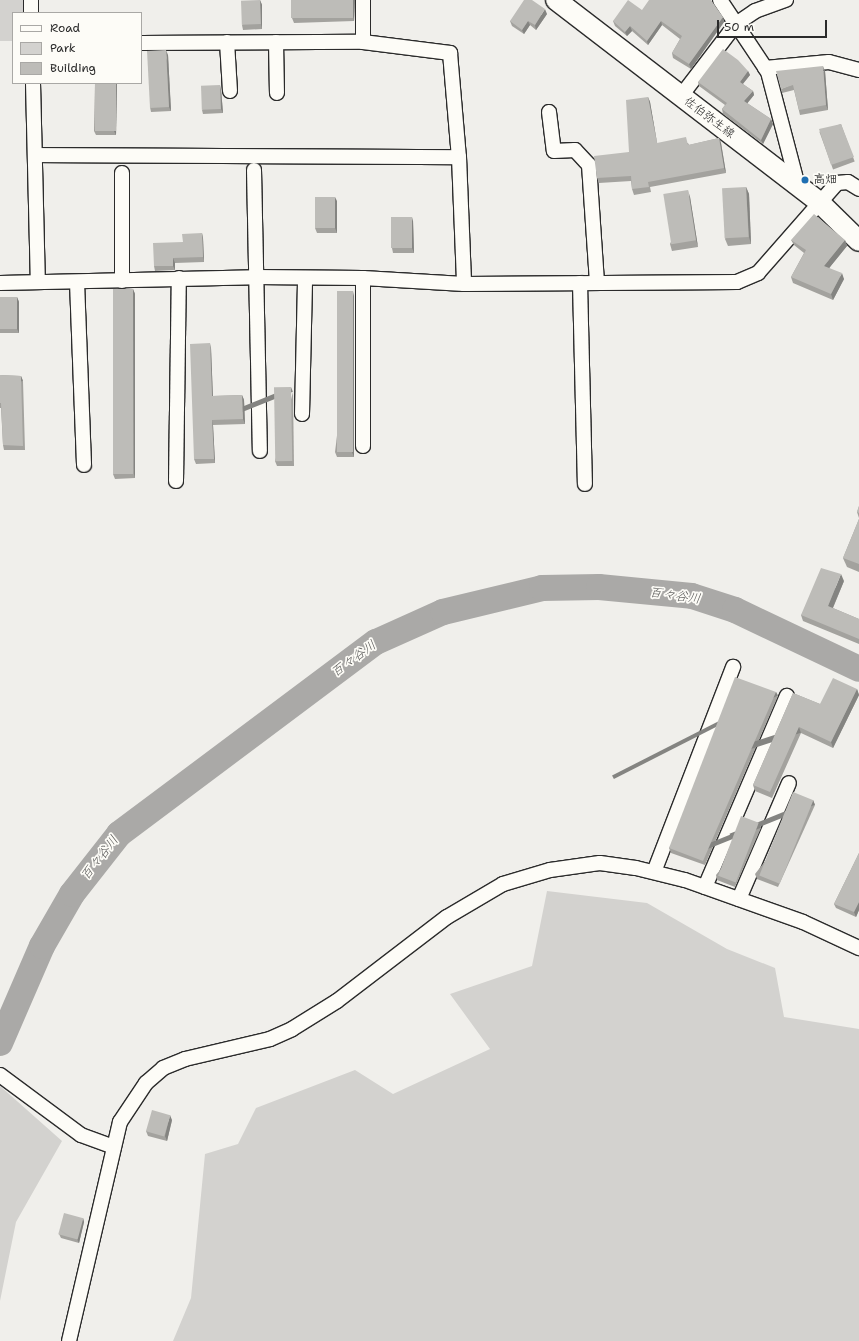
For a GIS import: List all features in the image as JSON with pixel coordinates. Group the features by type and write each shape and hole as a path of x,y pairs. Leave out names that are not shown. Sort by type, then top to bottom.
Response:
{"main road":[{"name":"佐伯弥生線","path":"556,0 818,201 859,241"}],"street":[{"path":"31,0 31,12"},
{"path":"363,0 363,42"},
{"path":"720,0 765,68 798,186"},
{"path":"681,96 736,24 755,11 786,0"},
{"path":"142,42 363,42 450,53 460,157 464,284"},
{"path":"227,42 230,91"},
{"path":"276,42 277,93"},
{"path":"765,68 828,62 859,70"},
{"path":"33,84 38,282"},
{"path":"549,112 554,151 575,150 589,165 597,283"},
{"path":"35,155 460,157"},
{"path":"254,170 260,451"},
{"path":"122,173 122,281"},
{"path":"0,283 256,277 363,278 464,284 737,282 758,273 818,201 837,183 848,182 859,190"},
{"path":"176,481 179,278"},
{"path":"302,414 304,278"},
{"path":"363,278 363,446"},
{"path":"77,282 84,465"},
{"path":"580,283 585,484"},
{"path":"654,872 733,667"},
{"path":"705,887 787,696"},
{"path":"739,899 788,784"},
{"path":"69,1341 114,1147 130,1102 164,1068 191,1057 270,1039 292,1029 337,1002 447,917 503,884 550,870 600,863 654,872 705,887 857,943"},
{"path":"1,1075 81,1135 114,1147"}],"green space":[{"path":"0,0 26,0 27,12 12,12 12,41 0,41"},
{"path":"547,891 647,903 727,949 775,968 784,1017 859,1029 859,1341 173,1341 191,1298 205,1154 238,1144 256,1108 355,1070 393,1094 490,1049 450,994 532,966"},
{"path":"0,1086 62,1141 16,1222 0,1301"}],"building":[{"path":"260,0 261,24 242,25 241,1"},
{"path":"291,0 353,0 353,18 291,18"},
{"path":"524,0 532,0 545,9 535,25 528,21 522,30 510,21"},
{"path":"628,0 642,10 649,0 711,0 723,17 689,64 672,53 682,36 661,21 647,41 630,26 625,32 613,21"},
{"path":"723,49 738,60 748,71 740,82 753,91 744,101 771,119 761,140 722,109 727,103 698,82"},
{"path":"166,50 169,107 150,108 147,51"},
{"path":"823,66 826,105 799,110 793,85 781,89 776,71"},
{"path":"95,84 116,84 116,131 95,131"},
{"path":"220,85 221,109 202,110 201,86"},
{"path":"648,97 657,143 686,137 688,145 719,138 724,168 648,182 649,187 632,189 631,176 597,178 594,156 629,152 626,100"},
{"path":"841,124 854,157 831,165 819,129"},
{"path":"746,187 749,237 725,238 722,188"},
{"path":"688,190 696,240 671,244 663,194"},
{"path":"315,197 335,197 335,228 315,228"},
{"path":"814,214 845,240 824,266 842,273 831,294 791,277 806,250 791,240"},
{"path":"391,217 412,217 412,248 391,248"},
{"path":"202,233 203,257 173,258 173,266 154,266 153,243 183,242 182,234"},
{"path":"113,289 133,289 133,474 113,474"},
{"path":"337,291 353,291 353,452 337,452"},
{"path":"0,297 17,297 17,329 0,329"},
{"path":"210,343 212,396 242,395 243,419 212,420 214,459 194,459 190,344"},
{"path":"0,375 21,376 23,446 3,445"},
{"path":"274,387 291,387 292,461 275,461"},
{"path":"859,519 859,564 843,558"},
{"path":"821,568 841,574 828,606 859,619 859,639 801,615"},
{"path":"735,677 776,692 703,861 669,848"},
{"path":"833,678 857,689 831,742 799,727 770,792 753,785 793,693 820,704"},
{"path":"793,792 813,800 780,884 759,875"},
{"path":"741,816 759,823 736,883 718,876"},
{"path":"859,853 859,902 854,912 834,904"},
{"path":"152,1110 170,1115 164,1136 146,1131"},
{"path":"64,1213 83,1218 78,1239 58,1234"}],"waterway":[{"name":"百々谷川","path":"0,1043 42,946 72,894 119,834 376,642 443,612 542,588 599,587 692,596 735,610 859,669"}],"place":[{"name":"高畑","path":"805,180"}]}
